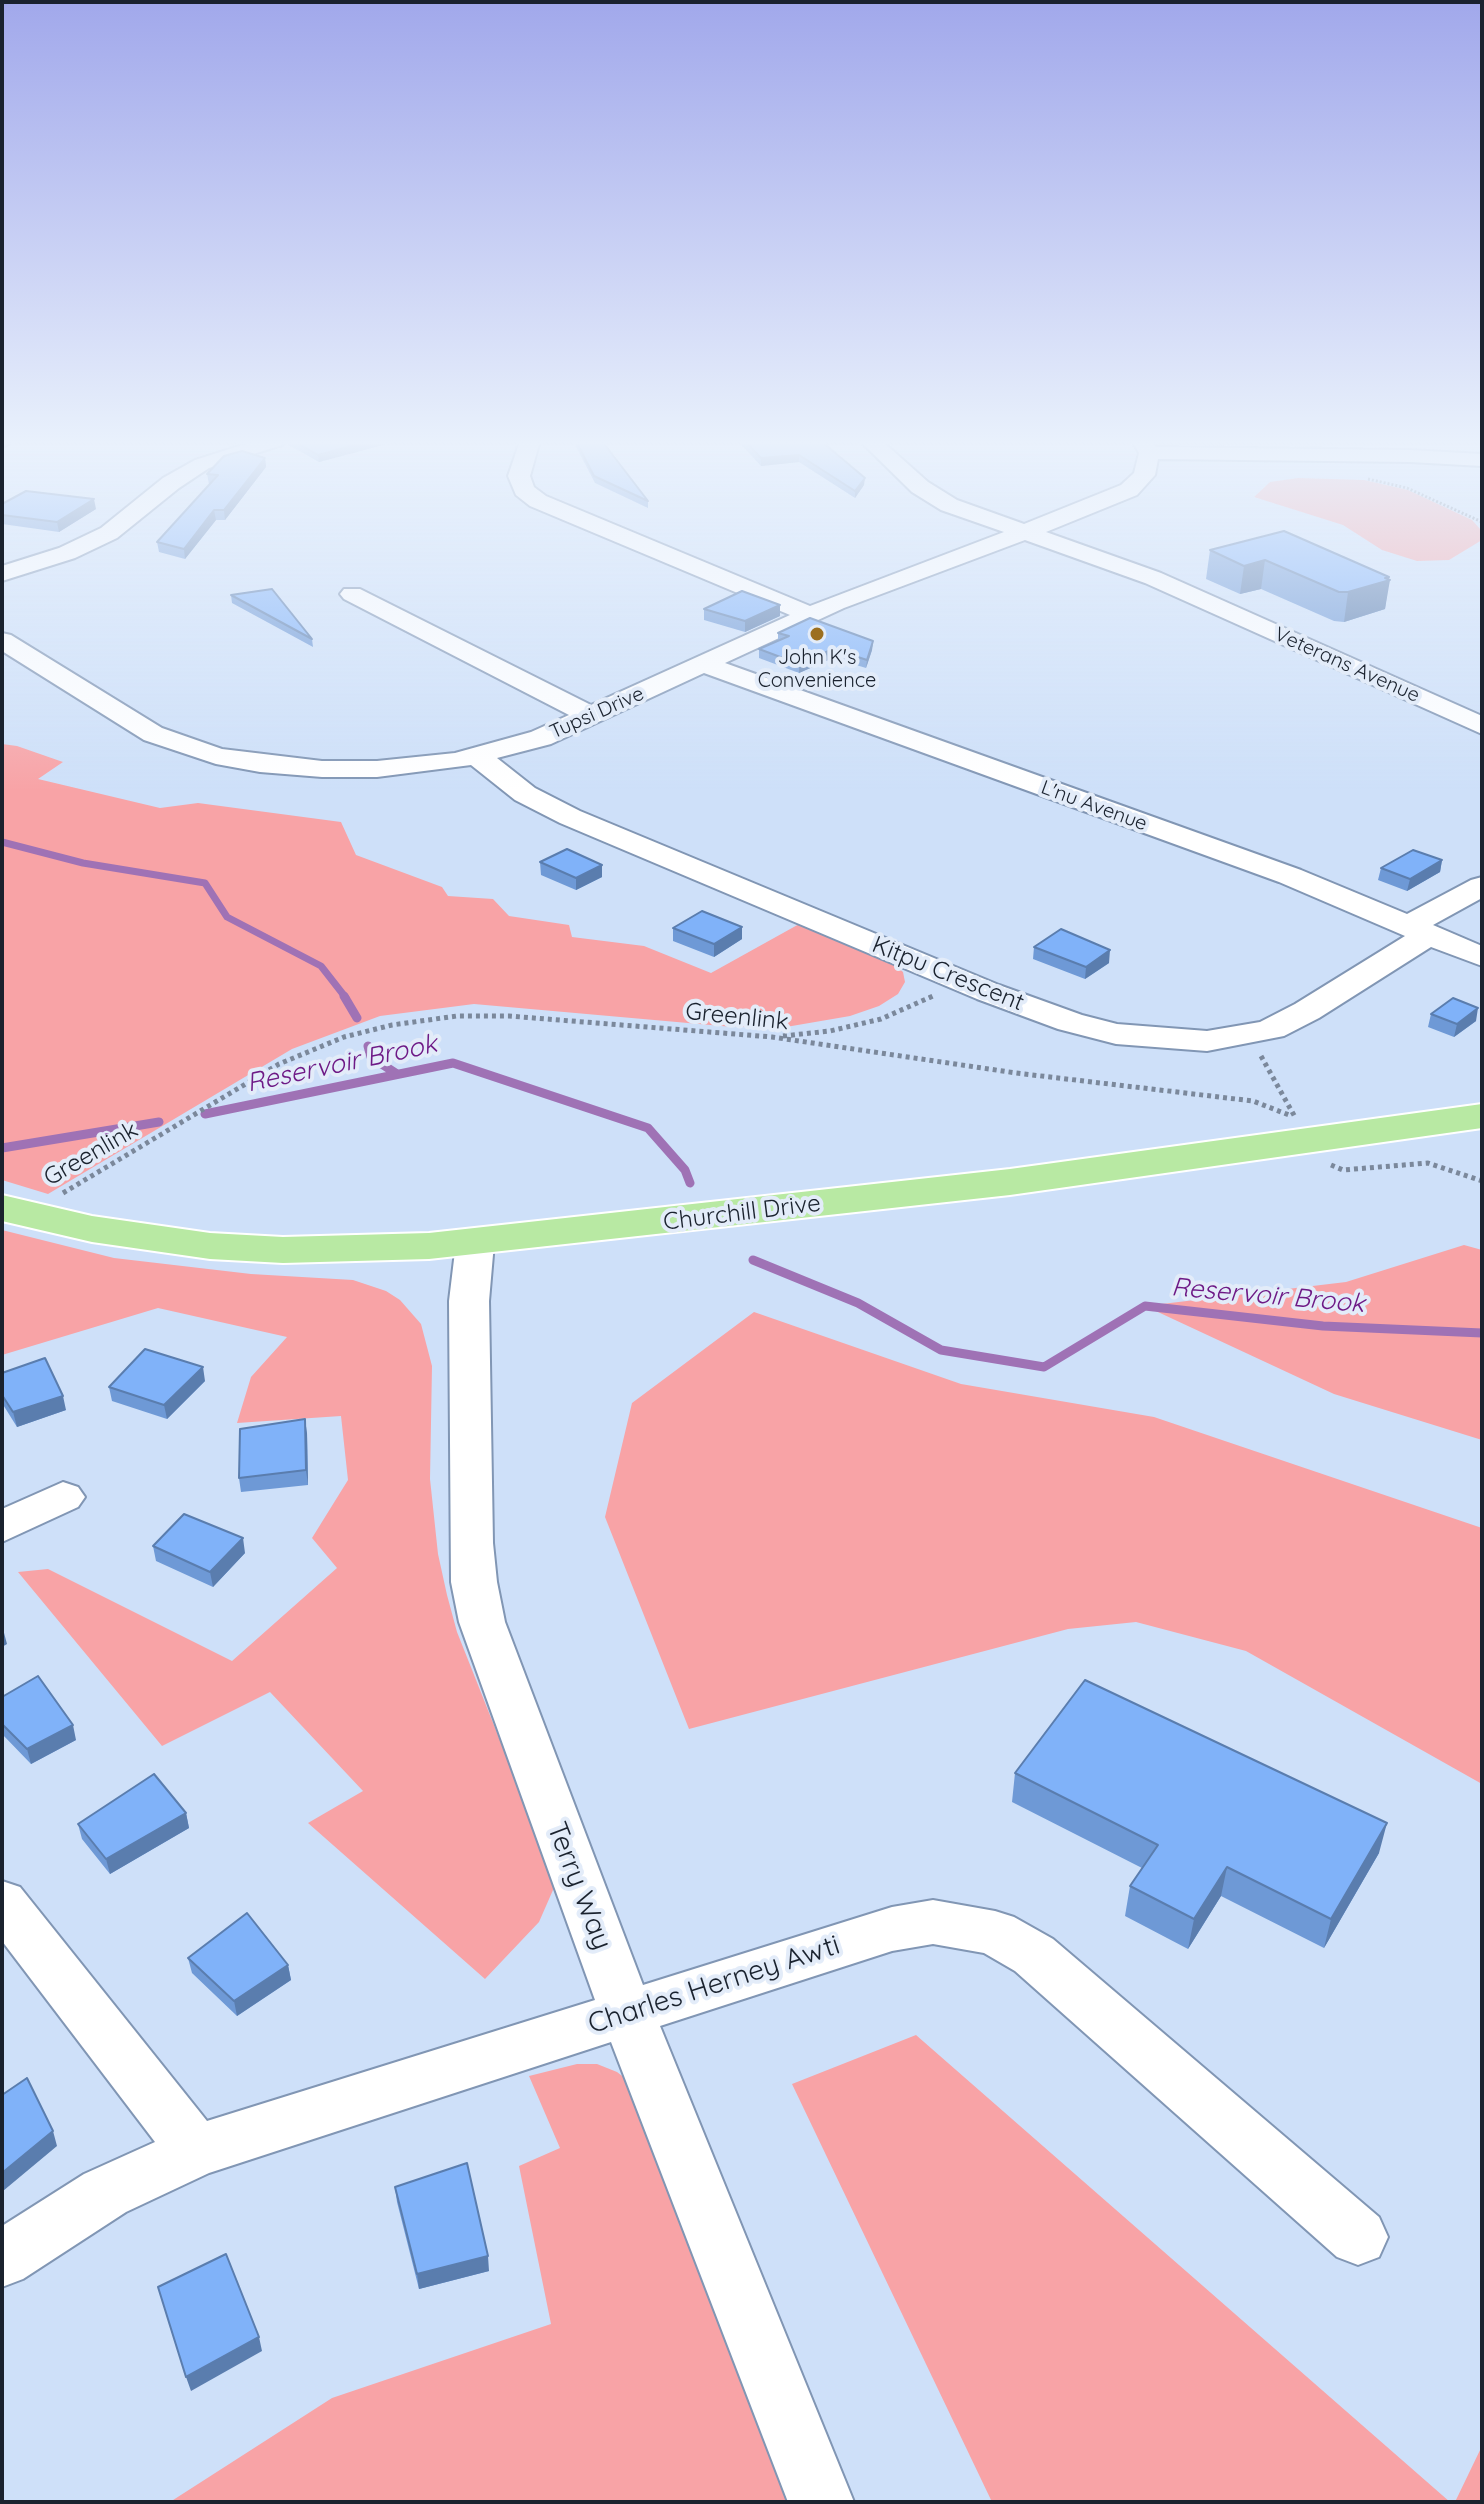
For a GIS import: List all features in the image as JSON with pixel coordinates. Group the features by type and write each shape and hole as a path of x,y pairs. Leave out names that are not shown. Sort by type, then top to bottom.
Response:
{"main road":[{"name":"Churchill Drive","path":"10,1210 92,1229 210,1246 344,1250 475,1243 1010,1182 1304,1129 1482,1116"}],"street":[{"path":"2,574 52,558"},
{"path":"674,558 809,614"},
{"name":"Tupsi Drive","path":"2,640 153,734 216,756 260,764 335,770 403,767 478,757 541,738 809,614 956,558"},
{"name":"Veterans Avenue","path":"1097,558 1153,578 1482,726"},
{"path":"352,594 591,716"},
{"name":"L'nu Avenue","path":"703,664 1290,876 1482,957"},
{"name":"Kitpu Crescent","path":"478,757 525,794 570,817 964,982 1070,1022 1116,1034 1195,1041 1250,1035 1290,1021 1482,886"},
{"name":"Terry Way","path":"475,1243 469,1301 474,1582 493,1655 627,2013 821,2502"},
{"path":"2,1527 63,1497"},
{"path":"2,1902 196,2151"},
{"name":"Charles Herney Awti","path":"2,2259 105,2193 196,2151 916,1923 954,1924 995,1933 1034,1955 1358,2237"}],"path":[{"path":"772,1037 830,1031 881,1019 964,982"},
{"name":"Greenlink","path":"10,1210 61,1194 279,1064 344,1037 392,1025 457,1016 509,1016 772,1037 1016,1073 1253,1101 1304,1129 1329,1164 1343,1170 1428,1163 1482,1181"},
{"path":"1250,1035 1304,1129"}],"shaded area":[{"path":"1407,558 1453,558 1449,560 1417,561"},
{"path":"2,744 63,762 38,779 160,808 198,803 341,822 356,855 442,887 448,896 493,899 509,916 569,925 572,937 644,946 711,973 801,923 892,963 903,972 905,982 898,994 879,1006 850,1016 786,1027 733,1027 474,1004 380,1016 292,1049 48,1194 2,1180"},
{"path":"2,1230 114,1258 251,1274 353,1280 386,1291 400,1300 421,1324 432,1366 430,1479 438,1554 447,1595 457,1632 553,1874 553,1890 539,1922 485,1979 308,1823 363,1791 270,1692 162,1746 18,1572 48,1569 232,1661 337,1568 312,1538 348,1480 341,1416 237,1423 251,1377 287,1337 158,1308 2,1355"},
{"path":"1464,1245 1482,1250 1482,1440 1334,1394 1145,1306 1346,1282"},
{"path":"754,1312 961,1384 1154,1417 1482,1528 1482,1784 1246,1651 1136,1622 1068,1629 689,1729 605,1517 632,1403"},
{"path":"916,2035 1450,2502 992,2502 792,2084"},
{"path":"577,2064 597,2064 617,2072 630,2082 649,2119 787,2502 170,2502 332,2398 551,2324 519,2166 560,2148 529,2076"},
{"path":"1482,2446 1482,2502 1455,2502"}],"building":[{"path":"1227,558 1345,558 1390,580 1339,592 1265,560 1244,566"},
{"path":"272,589 312,639 231,595"},
{"path":"742,591 780,605 745,621 704,609"},
{"path":"810,618 873,641 867,660 833,649 799,664 759,649 789,636 778,633"},
{"path":"567,849 602,865 576,878 540,862"},
{"path":"1413,850 1442,860 1410,879 1381,868"},
{"path":"702,911 742,927 714,944 673,928"},
{"path":"1061,929 1110,950 1086,967 1034,947"},
{"path":"1453,998 1478,1008 1457,1024 1431,1014"},
{"path":"145,1349 203,1367 164,1405 109,1387"},
{"path":"45,1358 63,1396 13,1412 2,1395 2,1373"},
{"path":"305,1419 306,1470 239,1478 240,1429"},
{"path":"184,1514 243,1538 210,1572 153,1546"},
{"path":"38,1676 73,1725 27,1749 2,1724 2,1697"},
{"path":"1085,1680 1387,1823 1331,1919 1227,1867 1194,1919 1130,1886 1158,1845 1015,1773"},
{"path":"154,1774 186,1813 106,1859 78,1824"},
{"path":"247,1913 288,1965 234,2001 188,1958"},
{"path":"27,2078 53,2131 2,2173 2,2095"},
{"path":"467,2163 488,2256 417,2274 395,2187"},
{"path":"226,2254 259,2337 186,2377 158,2287"}],"waterway":[{"path":"2,842 83,863 205,883 227,917 321,966 346,998"},
{"path":"344,996 357,1018"},
{"path":"368,1046 371,1057 397,1074"},
{"name":"Reservoir Brook","path":"205,1114 453,1063 648,1128 685,1170 690,1183"},
{"name":"Reservoir Brook","path":"2,1148 159,1122"},
{"name":"Reservoir Brook","path":"753,1260 858,1303 941,1350 1044,1367 1145,1306 1323,1326 1482,1333"}],"place":[{"name":"John K's Convenience","path":"817,634"}]}
